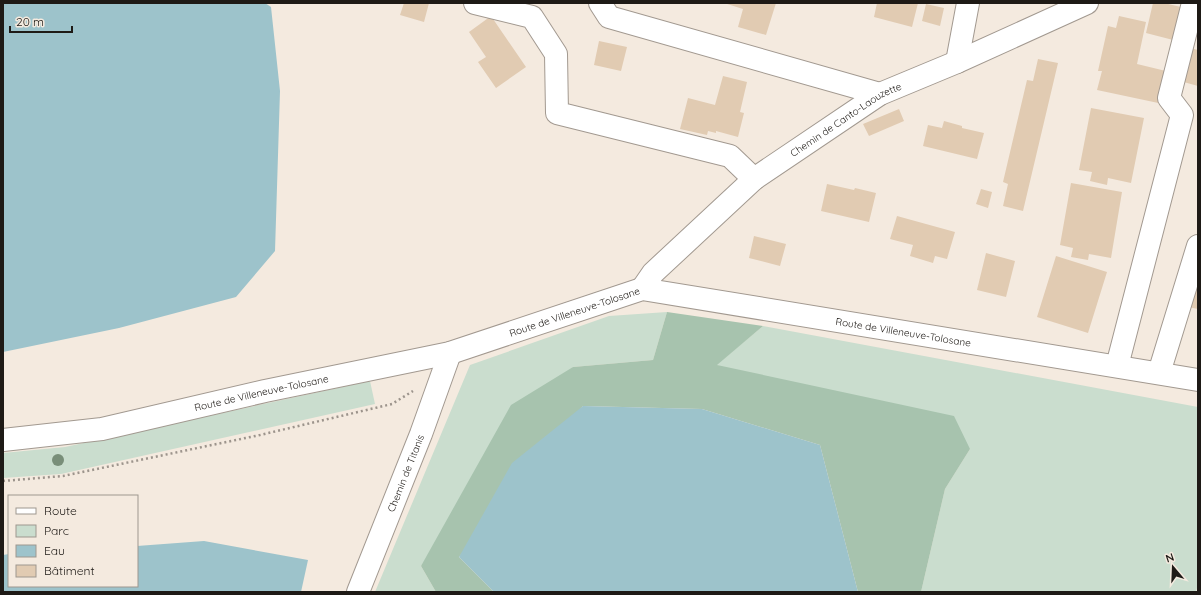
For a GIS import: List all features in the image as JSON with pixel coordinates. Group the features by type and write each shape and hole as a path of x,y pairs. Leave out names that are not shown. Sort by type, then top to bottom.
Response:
{"street":[{"path":"474,3 532,17 556,54 557,113 730,156 754,179"},
{"path":"600,3 609,17 880,94"},
{"path":"957,62 968,3"},
{"name":"Chemin de Canto-Laouzette","path":"642,289 652,272 754,179 880,94 957,62 1087,3"},
{"path":"1117,366 1182,115 1168,98 1193,3"},
{"path":"1160,373 1198,246"},
{"name":"Route de Villeneuve-Tolosane","path":"3,440 102,429 265,391 450,353 642,289 1198,380"},
{"name":"Chemin de Titanis","path":"358,592 421,434 450,353"}],"path":[{"path":"3,482 63,476 260,435 392,404 421,386 442,376"}],"green space":[{"path":"667,312 653,360 573,367 421,566 436,592 375,592 470,365 609,316"},
{"path":"667,312 763,326 717,365 954,416 970,449 945,489 921,592 858,592 820,445 702,409 583,406 459,557 494,592 436,592 421,566 511,405 573,367 653,360"},
{"path":"763,326 1198,407 1198,584 1196,592 921,592 945,489 970,449 716,365"},
{"path":"370,381 375,404 61,474 3,478 3,453 65,447"}],"water":[{"path":"3,3 265,3 271,7 280,91 275,251 236,297 119,328 3,352"},
{"path":"583,406 702,409 820,445 858,592 494,592 459,557 512,463"},
{"path":"204,541 308,560 301,592 3,592 3,555 8,554 8,587 138,587 138,546"}],"building":[{"path":"404,3 429,3 424,22 400,15"},
{"path":"724,3 776,3 766,35 738,27 743,9"},
{"path":"877,3 918,3 912,27 874,17"},
{"path":"1153,3 1164,3 1185,8 1177,41 1146,33"},
{"path":"926,4 944,8 940,26 922,21"},
{"path":"491,16 526,67 496,88 478,62 486,57 469,32"},
{"path":"1119,16 1146,22 1137,64 1170,72 1163,104 1097,90 1102,71 1098,71 1108,26 1116,28"},
{"path":"599,41 627,47 621,71 594,65"},
{"path":"1190,48 1198,50 1198,86 1180,81"},
{"path":"1038,59 1058,63 1023,211 1003,206 1008,184 1003,182 1027,80 1033,81"},
{"path":"723,76 747,82 740,112 744,113 738,137 716,131 716,133 708,131 707,135 680,129 688,98 715,105"},
{"path":"1091,108 1144,118 1131,183 1108,178 1107,185 1090,181 1092,172 1079,170"},
{"path":"899,109 904,121 869,136 863,124"},
{"path":"944,121 962,126 962,128 984,133 977,159 923,146 928,125 942,128"},
{"path":"1071,183 1122,192 1111,258 1089,254 1088,260 1071,257 1073,248 1060,245"},
{"path":"827,184 876,193 869,222 821,211"},
{"path":"981,189 992,192 988,208 976,204"},
{"path":"897,216 955,232 947,259 935,256 933,263 910,256 913,245 890,239"},
{"path":"754,236 786,244 780,266 749,258"},
{"path":"986,253 1015,261 1006,297 977,290"},
{"path":"1056,256 1107,272 1088,333 1037,317"},
{"path":"1198,275 1198,309 1188,307"}]}
